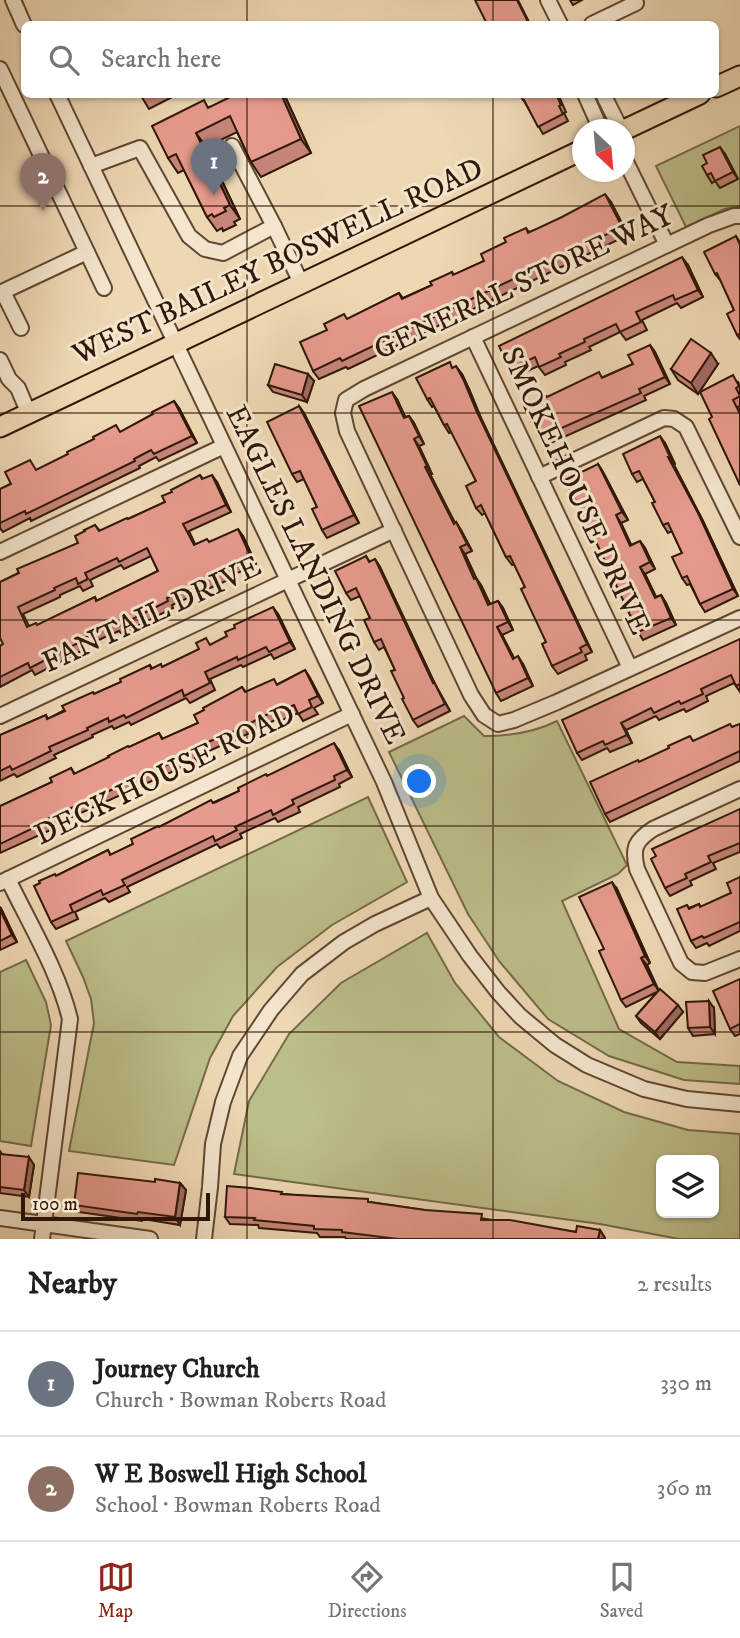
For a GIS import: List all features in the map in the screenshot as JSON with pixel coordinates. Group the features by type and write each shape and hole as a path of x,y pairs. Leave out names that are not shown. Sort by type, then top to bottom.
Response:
{"main road":[{"path":"719,86 740,76"},
{"path":"635,124 691,98"},
{"name":"WEST BAILEY BOSWELL ROAD","path":"0,428 572,155"}],"street":[{"path":"13,0 22,21"},
{"path":"548,0 558,21"},
{"path":"598,21 636,3"},
{"path":"0,69 104,288"},
{"name":"EAGLES LANDING DRIVE","path":"59,98 384,782 431,898 470,956 520,1016 555,1045 587,1065 644,1089 687,1099 740,1104"},
{"path":"587,98 596,119"},
{"path":"605,98 617,119"},
{"path":"232,146 302,285"},
{"path":"90,166 140,148 189,236 205,249 223,253 274,226"},
{"path":"635,179 667,245"},
{"name":"GENERAL STORE WAY","path":"394,530 347,431 343,413 346,400 364,388 715,222 740,216"},
{"path":"21,328 1,292 87,252"},
{"name":"SMOKEHOUSE DRIVE","path":"472,337 630,668"},
{"path":"0,360 4,379 18,388 29,414"},
{"path":"539,477 664,418 674,419 686,428 740,537"},
{"path":"0,552 224,446"},
{"path":"394,530 471,695 484,715 498,724 546,707 740,618"},
{"name":"FANTAIL DRIVE","path":"0,716 394,530"},
{"name":"DECK HOUSE ROAD","path":"4,881 352,714"},
{"path":"740,789 653,829 636,845 634,856 637,869 681,963 692,971 705,973 740,959"},
{"path":"4,881 57,978 70,1019 42,1239"},
{"path":"204,1239 213,1144 223,1102 240,1056 271,1010 302,974 344,942 431,898"},
{"path":"0,1218 150,1239"}],"green space":[{"path":"740,126 740,206 725,209 686,227 656,166"},
{"path":"464,716 484,736 522,733 557,721 627,865 618,874 562,901 619,1029 677,1062 740,1066 740,1084 684,1080 609,1056 548,1019 499,961 468,914 389,752"},
{"path":"368,797 407,882 332,925 277,967 233,1016 210,1058 174,1165 69,1151 94,1023 91,999 66,941"},
{"path":"427,933 455,983 499,1037 558,1081 624,1112 688,1130 740,1134 740,1239 679,1239 600,1224 234,1174 249,1101 289,1034 341,983"},
{"path":"26,960 46,1002 51,1025 31,1146 0,1141 0,972"}],"building":[{"path":"475,0 517,0 528,21 486,21"},
{"path":"228,98 283,98 301,139 251,162 230,116 196,133 230,205 224,208 226,211 214,217 212,214 207,217 176,154 168,158 152,126 204,100 208,108"},
{"path":"522,98 558,98 563,114 538,127"},
{"path":"720,147 733,172 715,181 711,173 707,175 702,166 707,163 703,155"},
{"path":"605,194 622,227 342,361 340,358 313,371 300,342 327,330 324,324 344,314 347,319 399,293 402,299 432,285 430,282 484,261 481,254 506,242 504,238 526,228 528,233"},
{"path":"736,236 740,245 740,334 737,335 727,314 734,310 704,252"},
{"path":"682,257 698,290 675,300 673,295 636,312 641,322 620,332 616,324 584,339 585,342 559,354 561,357 539,367 535,357 510,369 499,346"},
{"path":"691,339 711,353 691,383 671,369"},
{"path":"650,345 665,377 639,389 641,393 539,438 524,406 599,372 602,378 633,364 628,355"},
{"path":"450,362 452,368 456,366 464,381 587,644 580,648 582,652 552,666 542,644 546,642 521,589 525,587 510,556 506,557 481,505 476,508 466,486 476,481 447,424 444,425 416,378"},
{"path":"275,364 308,374 302,395 268,385"},
{"path":"733,375 739,386 736,388 740,396 733,400 740,414 740,485 709,419 712,417 700,392"},
{"path":"392,392 404,418 409,416 419,436 414,439 427,466 425,467 467,544 460,547 474,579 476,578 488,605 498,601 508,622 497,627 513,659 518,656 528,678 496,693 359,406"},
{"path":"174,401 192,436 154,454 151,450 134,459 135,461 26,514 25,511 0,523 0,489 11,484 5,472 30,460 36,470 116,425 120,432"},
{"path":"299,406 354,515 322,530 312,509 317,507 300,471 292,474 267,422"},
{"path":"660,436 733,589 700,604 687,576 682,578 672,557 682,553 668,523 663,525 639,471 632,474 623,454"},
{"path":"598,464 622,512 616,515 630,546 640,541 650,562 640,567 655,598 661,595 671,618 638,632 565,480"},
{"path":"200,475 202,479 212,475 226,505 183,524 194,545 207,539 209,542 238,529 251,557 167,598 168,601 117,627 115,623 30,668 28,663 0,677 0,646 3,644 0,638 0,582 19,573 17,569 78,543 75,536 84,530 95,525 99,531 165,502 162,496 172,492 171,490","holes":["147,548 158,571 96,601 95,597 37,625 36,623 27,627 18,607 76,578 78,584 88,579 85,573 117,558 119,562"]},
{"path":"366,556 369,562 375,559 445,704 413,720 402,699 404,698 391,671 395,670 381,639 374,642 364,620 370,618 356,588 346,593 335,571"},
{"path":"273,607 290,642 269,652 266,647 238,660 237,657 205,672 210,683 184,696 182,690 126,718 124,715 109,722 108,718 49,747 51,751 12,770 10,766 0,771 0,735 46,715 47,719 65,711 62,706 121,682 120,679 150,665 151,669 161,664 162,667 199,649 196,643 206,638 210,645 227,636 225,632 235,628 234,625"},
{"path":"740,639 740,684 736,686 731,675 701,689 703,694 681,704 679,701 654,713 651,708 621,723 627,735 605,745 603,741 577,753 562,720"},
{"path":"305,670 318,696 309,700 312,707 298,714 294,705 275,713 274,711 223,737 190,750 191,754 49,818 50,820 0,844 0,806 52,782 50,778 71,768 74,774 159,733 162,739 198,723 194,715 242,687 245,692 274,679 277,685"},
{"path":"730,724 732,727 740,724 740,751 605,814 590,782 638,760 639,762 690,736 693,741"},
{"path":"334,743 347,770 334,776 335,780 292,800 294,804 273,815 271,810 235,827 237,830 215,841 213,836 122,880 125,885 103,895 101,890 70,905 73,912 51,922 34,886 40,883 39,881 55,874 56,876 108,850 110,855 133,844 131,839 211,800 216,802 266,774 267,776"},
{"path":"740,809 740,843 708,856 711,862 685,874 687,878 665,888 651,859 656,856 652,849"},
{"path":"740,877 740,922 691,941 677,909 687,905 689,909 699,904 700,907 731,893 727,883"},
{"path":"612,882 645,956 641,958 654,984 621,1000 599,951 604,949 579,897"},
{"path":"0,910 12,935 0,941"},
{"path":"740,979 740,1024 730,1029 713,991"},
{"path":"660,989 678,1005 655,1032 636,1016"},
{"path":"709,1001 710,1027 688,1028 686,1002"},
{"path":"0,1154 29,1157 24,1190 0,1187"},
{"path":"78,1173 180,1183 175,1217 74,1205"},
{"path":"227,1186 282,1192 281,1194 368,1199 368,1202 425,1210 482,1214 481,1220 510,1220 576,1232 577,1226 600,1230 598,1239 398,1239 342,1230 314,1229 314,1226 254,1220 255,1218 225,1217"}],"place":[{"name":"Journey Church","path":"214,196"},
{"name":"W E Boswell High School","path":"43,211"}]}
